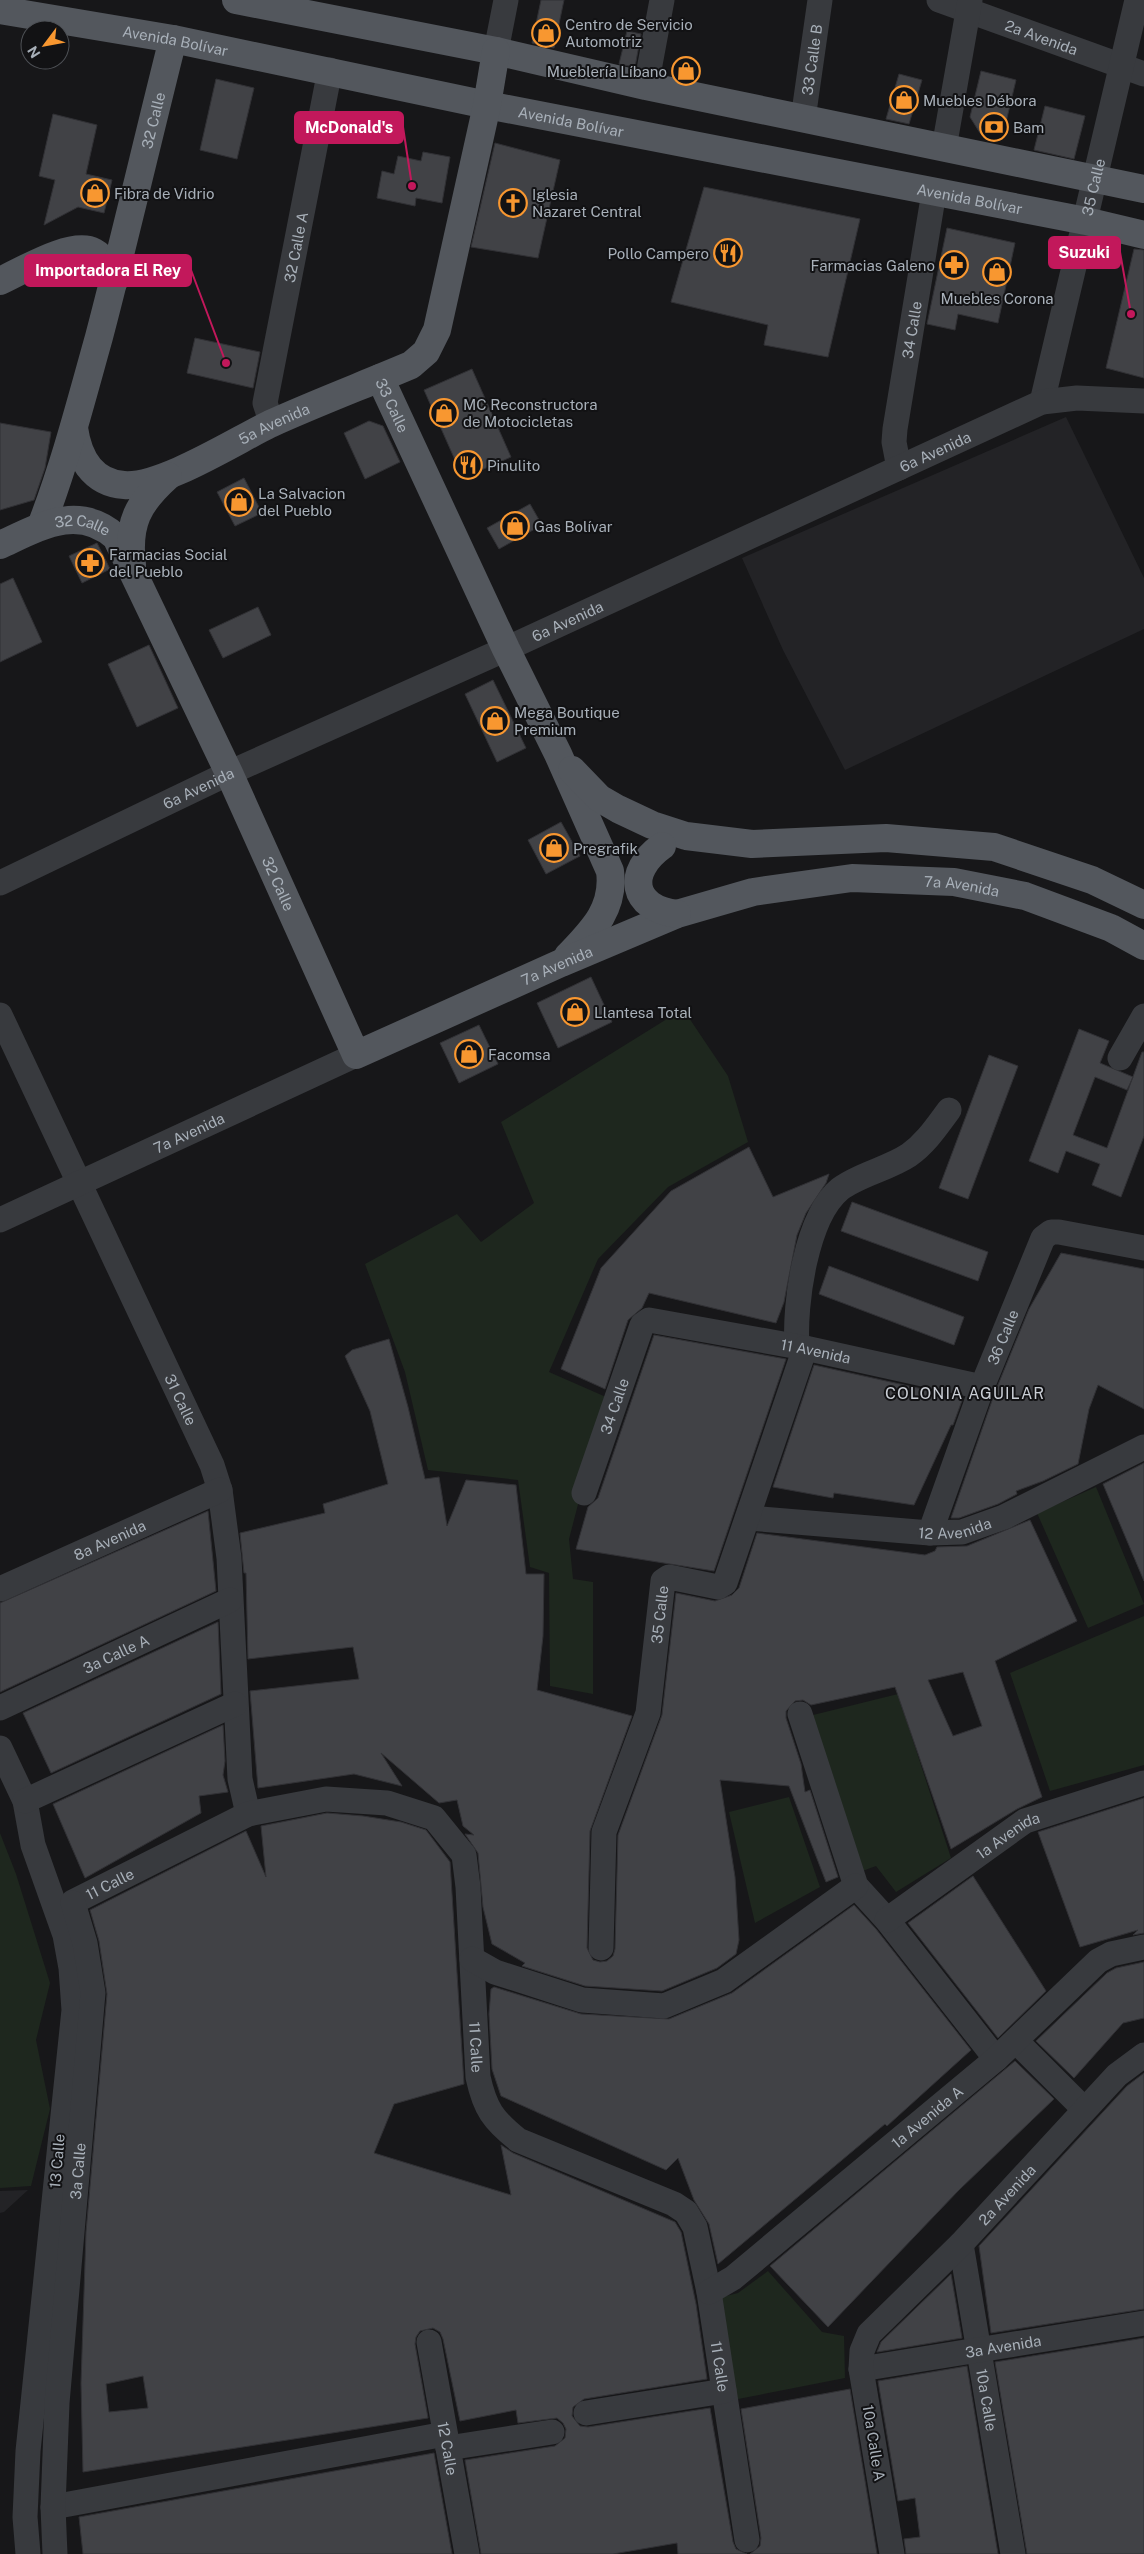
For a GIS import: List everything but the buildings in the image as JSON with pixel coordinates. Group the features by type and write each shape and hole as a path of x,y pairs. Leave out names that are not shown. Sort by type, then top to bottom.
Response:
{"main road":[{"path":"236,0 496,51 646,86 1144,189"},
{"name":"Avenida Bolívar","path":"0,10 173,38 487,105 1086,221 1144,235"},
{"name":"32 Calle","path":"41,526 58,481 74,428 114,281 173,38"},
{"name":"33 Calle","path":"496,51 487,105 437,330 426,352 411,365 380,378 506,649 558,754"},
{"path":"0,281 77,248 89,250 99,256 114,281"},
{"name":"5a Avenida","path":"74,428 76,442 83,460 94,473 103,479 126,486 172,473 272,424 380,378"},
{"name":"5a Avenida","path":"133,568 131,544 135,515 147,496 172,473"},
{"name":"32 Calle","path":"41,526 68,520 88,521 99,524 116,537 133,568 229,773 356,1055"},
{"path":"0,545 41,526"},
{"path":"558,754 618,819 635,833 662,846 704,850 752,844 886,838 994,847 1092,880 1144,905"},
{"path":"558,754 606,863 611,884 608,903 602,916 561,963"},
{"path":"599,798 641,821 673,833 706,840 752,844"},
{"path":"662,846 644,862 639,872 638,884 642,895 650,906 664,912 677,914"},
{"name":"7a Avenida","path":"356,1055 561,963 677,914 753,892 852,878 954,882 1025,896 1111,928 1144,946"}],"street":[{"name":"33 Calle","path":"496,51 506,0"},
{"path":"646,86 662,0"},
{"name":"33 Calle B","path":"803,119 820,0"},
{"name":"2a Avenida","path":"939,0 969,6 1144,74"},
{"name":"35 Calle","path":"1042,402 1137,0"},
{"path":"944,148 969,6"},
{"name":"32 Calle A","path":"272,424 266,403 330,70"},
{"name":"34 Calle","path":"899,468 894,442 894,429 934,192"},
{"name":"6a Avenida","path":"0,883 229,773 506,649 1042,402 1083,398 1144,401"},
{"name":"31 Calle","path":"0,1015 212,1465 220,1490 229,1558 240,1780 248,1814"},
{"path":"1120,1058 1144,1016"},
{"name":"7a Avenida","path":"0,1220 356,1055"},
{"name":"35 Calle","path":"602,1948 604,1832 648,1713 663,1581 669,1577 722,1586 748,1518 801,1348 801,1274 827,1201 842,1188 907,1156 927,1140 949,1110"},
{"name":"36 Calle","path":"930,1533 982,1387 1043,1238 1051,1232 1144,1248"},
{"name":"34 Calle","path":"584,1493 642,1325 649,1320"},
{"name":"11 Avenida","path":"649,1320 801,1348 982,1387"},
{"name":"12 Avenida","path":"748,1518 930,1533 962,1532 1004,1517 1144,1446"},
{"name":"8a Avenida","path":"0,1589 220,1490"},
{"name":"3a Calle A","path":"0,1708 230,1600"},
{"path":"25,1802 235,1704"},
{"path":"800,1714 856,1886 887,1920 996,2059"},
{"name":"13 Calle","path":"0,1748 25,1802 33,1845 65,1935 71,1968 77,2060 28,2451 25,2517 28,2554"},
{"name":"1a Avenida","path":"887,1920 1025,1821 1144,1783"},
{"name":"11 Calle","path":"73,1902 248,1814 326,1799 387,1803 434,1818 464,1855 468,1887 478,2077 482,2098 490,2114 497,2124 518,2140 674,2204 686,2212 695,2227 708,2292 746,2540"},
{"name":"3a Calle","path":"25,1802 46,1838 73,1902 85,1943 93,1993 77,2060 57,2402 53,2507 55,2554"},
{"path":"472,1959 495,1972 582,2000 664,2006 724,1981 856,1886"},
{"name":"1a Avenida A","path":"708,2292 733,2278 996,2059 1098,1961 1111,1954 1144,1947"},
{"path":"1016,2041 1084,2110"},
{"name":"2a Avenida","path":"869,2334 961,2244 1117,2075 1144,2055"},
{"name":"10a Calle","path":"961,2244 1013,2554"},
{"name":"3a Avenida","path":"861,2369 1144,2323"},
{"name":"10a Calle A","path":"869,2334 862,2351 861,2369 892,2554"},
{"name":"12 Calle","path":"430,2342 467,2554"},
{"path":"586,2413 724,2391"},
{"path":"53,2507 446,2441 552,2432"}],"shaded area":[{"path":"1066,417 1144,578 1144,629 845,770 783,650 742,558"},
{"path":"683,1009 728,1076 748,1142 668,1187 598,1259 549,1372 606,1397 569,1539 573,1579 593,1582 593,1694 550,1686 549,1573 530,1567 518,1480 428,1470 405,1372 365,1264 457,1214 481,1242 534,1203 501,1122"},
{"path":"1096,1487 1144,1604 1088,1628 1037,1513"},
{"path":"1144,1616 1144,1765 1050,1791 1010,1673"},
{"path":"898,1694 951,1858 896,1892 876,1866 857,1873 805,1717"},
{"path":"789,1797 820,1887 755,1923 729,1812"},
{"path":"0,1833 16,1874 50,1983 36,2040 50,2109 31,2186 0,2188"},
{"path":"28,2190 4,2212 0,2213 0,2191"},
{"path":"768,2271 822,2332 844,2336 845,2378 733,2400 714,2299 738,2293"}],"place":[{"name":"Centro de Servicio Automotriz","path":"546,33"},
{"name":"Mueblería Líbano","path":"686,71"},
{"name":"Muebles Débora","path":"904,100"},
{"name":"Bam","path":"994,127"},
{"name":"McDonald's","path":"412,186"},
{"name":"Fibra de Vidrio","path":"95,193"},
{"name":"Iglesia Nazaret Central","path":"513,203"},
{"name":"Pollo Campero","path":"728,253"},
{"name":"Farmacias Galeno","path":"954,265"},
{"name":"Muebles Corona","path":"997,272"},
{"name":"Suzuki","path":"1131,314"},
{"name":"Importadora El Rey","path":"226,363"},
{"name":"MC Reconstructora de Motocicletas","path":"444,413"},
{"name":"Pinulito","path":"468,465"},
{"name":"La Salvacion del Pueblo","path":"239,502"},
{"name":"Gas Bolívar","path":"515,526"},
{"name":"Farmacias Social del Pueblo","path":"90,563"},
{"name":"Mega Boutique Premium","path":"495,721"},
{"name":"Pregrafik","path":"554,848"},
{"name":"Llantesa Total","path":"575,1012"},
{"name":"Facomsa","path":"469,1054"}],"district":[{"name":"COLONIA AGUILAR","path":"965,1393"}]}
